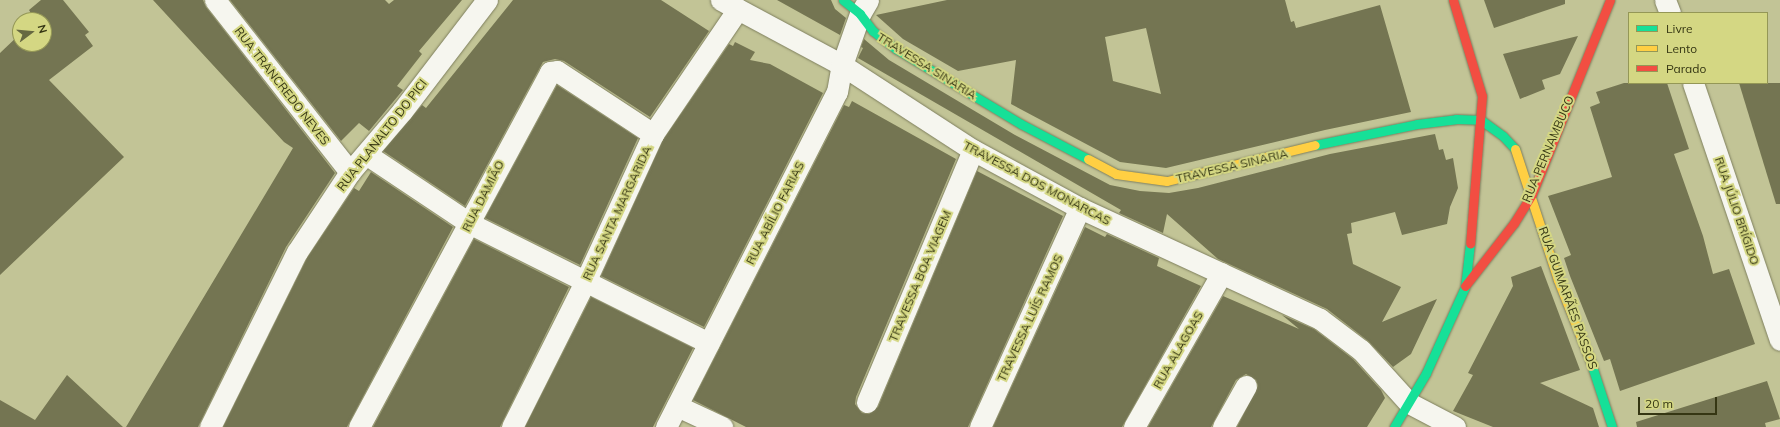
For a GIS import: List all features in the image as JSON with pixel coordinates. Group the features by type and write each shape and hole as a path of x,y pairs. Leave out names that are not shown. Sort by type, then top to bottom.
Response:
{"street":[{"name":"RUA TRANCREDO NEVES","path":"215,0 350,172"},
{"name":"RUA PLANALTO DO PICI","path":"210,427 297,252 350,172 366,154 487,0"},
{"path":"843,0 864,7"},
{"path":"1453,0 1477,72 1482,96 1481,120"},
{"name":"RUA PERNAMBUCO","path":"1464,287 1514,222 1532,194 1610,0"},
{"path":"1666,0 1670,12"},
{"name":"TRAVESSA DOS MONARCAS","path":"730,5 842,65 973,150 1080,208 1320,319 1342,333 1361,350 1409,403"},
{"name":"RUA SANTA MARGARIDA","path":"512,427 585,282 653,134 730,5"},
{"name":"RUA ABÍLIO FARIAS","path":"666,427 837,92 842,65 864,7"},
{"name":"TRAVESSA SINARIA","path":"864,7 873,31 896,49 1020,124 1116,174 1142,179 1167,181 1196,176 1327,142 1417,124 1456,119 1481,120"},
{"name":"RUA DAMIÃO","path":"358,427 550,72 557,71 653,134"},
{"name":"RUA JÚLIO BRÍGIDO","path":"1693,84 1780,340"},
{"name":"RUA GUIMARÃES PASSOS","path":"1481,120 1503,136 1518,153 1558,280 1594,371 1612,427"},
{"name":"RUA PERNAMBUCO","path":"1394,427 1409,403 1443,338 1464,287 1478,180 1481,120"},
{"name":"TRAVESSA BOA VIAGEM","path":"867,402 973,150"},
{"path":"366,154 468,223 709,343"},
{"name":"TRAVESSA LUÍS RAMOS","path":"980,427 1080,208"},
{"name":"RUA ALAGOAS","path":"1134,427 1222,273"},
{"path":"1223,427 1246,386"},
{"path":"1409,403 1455,427"},
{"path":"677,406 722,427"}],"building":[{"path":"41,0 63,0 89,32 85,35 93,46 49,80 124,157 0,275 0,53 12,42 12,52 52,52 52,12 30,12 29,10"},
{"path":"153,0 203,0 206,7 335,173 286,247 198,427 126,427 293,148 284,142"},
{"path":"230,0 385,0 389,4 394,0 462,0 419,51 422,54 397,86 403,90 369,131 359,123 341,141"},
{"path":"513,0 661,0 709,31 650,117 564,61 555,59 543,62 465,206 383,151 422,105 426,108"},
{"path":"777,0 831,0 835,9 846,18 840,35"},
{"path":"947,0 1285,0 1291,22 1294,21 1296,28 1380,5 1411,112 1325,130 1166,168 1120,162 1011,104 1016,60 958,71 903,39 876,15","holes":["1146,28 1161,94 1113,81 1105,37"]},
{"path":"1484,0 1565,0 1565,4 1494,28"},
{"path":"1578,36 1560,74 1542,80 1545,89 1520,99 1503,54"},
{"path":"864,39 889,60 1015,135 1110,185 1140,191 1169,193 1198,188 1330,154 1435,134 1439,150 1443,149 1446,160 1453,158 1458,188 1450,207 1447,224 1402,235 1395,212 1351,223 1352,233 1347,234 1353,264 1401,287 1382,322 1437,299 1411,354 1393,367 1368,341 1327,309 1218,259 1167,214 1163,233 1119,213 1121,210 858,58 863,48 861,47"},
{"path":"735,42 755,52 750,60 770,64 823,93 704,327 601,276 663,140 729,44 733,46"},
{"path":"1624,83 1667,84 1689,149 1674,154 1703,236 1713,274 1729,269 1755,344 1620,391 1610,359 1604,361 1570,276 1564,258 1571,255 1548,196 1612,177 1590,107 1600,103 1596,92"},
{"path":"1780,83 1780,204 1776,204 1739,84"},
{"path":"557,85 638,138 580,265 485,218"},
{"path":"852,101 956,159 856,397 855,404 862,413 869,414 878,407 977,171 1063,216 968,427 746,427 693,400 844,105 849,107"},
{"path":"371,172 453,227 347,427 223,427 307,258 354,188 359,191"},
{"path":"1085,227 1105,237 1107,234 1159,258 1157,266 1201,286 1122,427 993,427"},
{"path":"474,239 569,287 500,427 373,427"},
{"path":"1541,266 1580,370 1540,383 1593,408 1599,427 1493,427 1453,411 1473,375 1468,373 1513,286 1511,277"},
{"path":"1223,296 1299,329 1282,315 1314,329 1353,359 1381,390 1385,398 1367,427 1237,427 1258,386 1256,380 1246,374 1236,380 1211,427 1148,427"},
{"path":"591,297 693,348 653,427 525,427"},
{"path":"67,375 123,427 0,427 0,400 35,420"},
{"path":"1767,381 1780,419 1765,423 1766,427 1637,427 1636,422"}],"traffic: fast":[{"path":"843,0 860,14 873,31 896,49 1021,124 1088,159"},
{"path":"1315,145 1417,124 1456,119 1481,120 1503,136 1515,149"},
{"path":"1394,427 1426,373 1465,287 1470,244"},
{"path":"1591,363 1612,427"}],"traffic: slow":[{"path":"1088,159 1116,174 1167,181 1315,145"},
{"path":"1515,149 1558,280 1591,363"}],"traffic: jam":[{"path":"1453,0 1482,96 1470,244"},
{"path":"1465,286 1514,223 1532,194 1610,0"}]}
